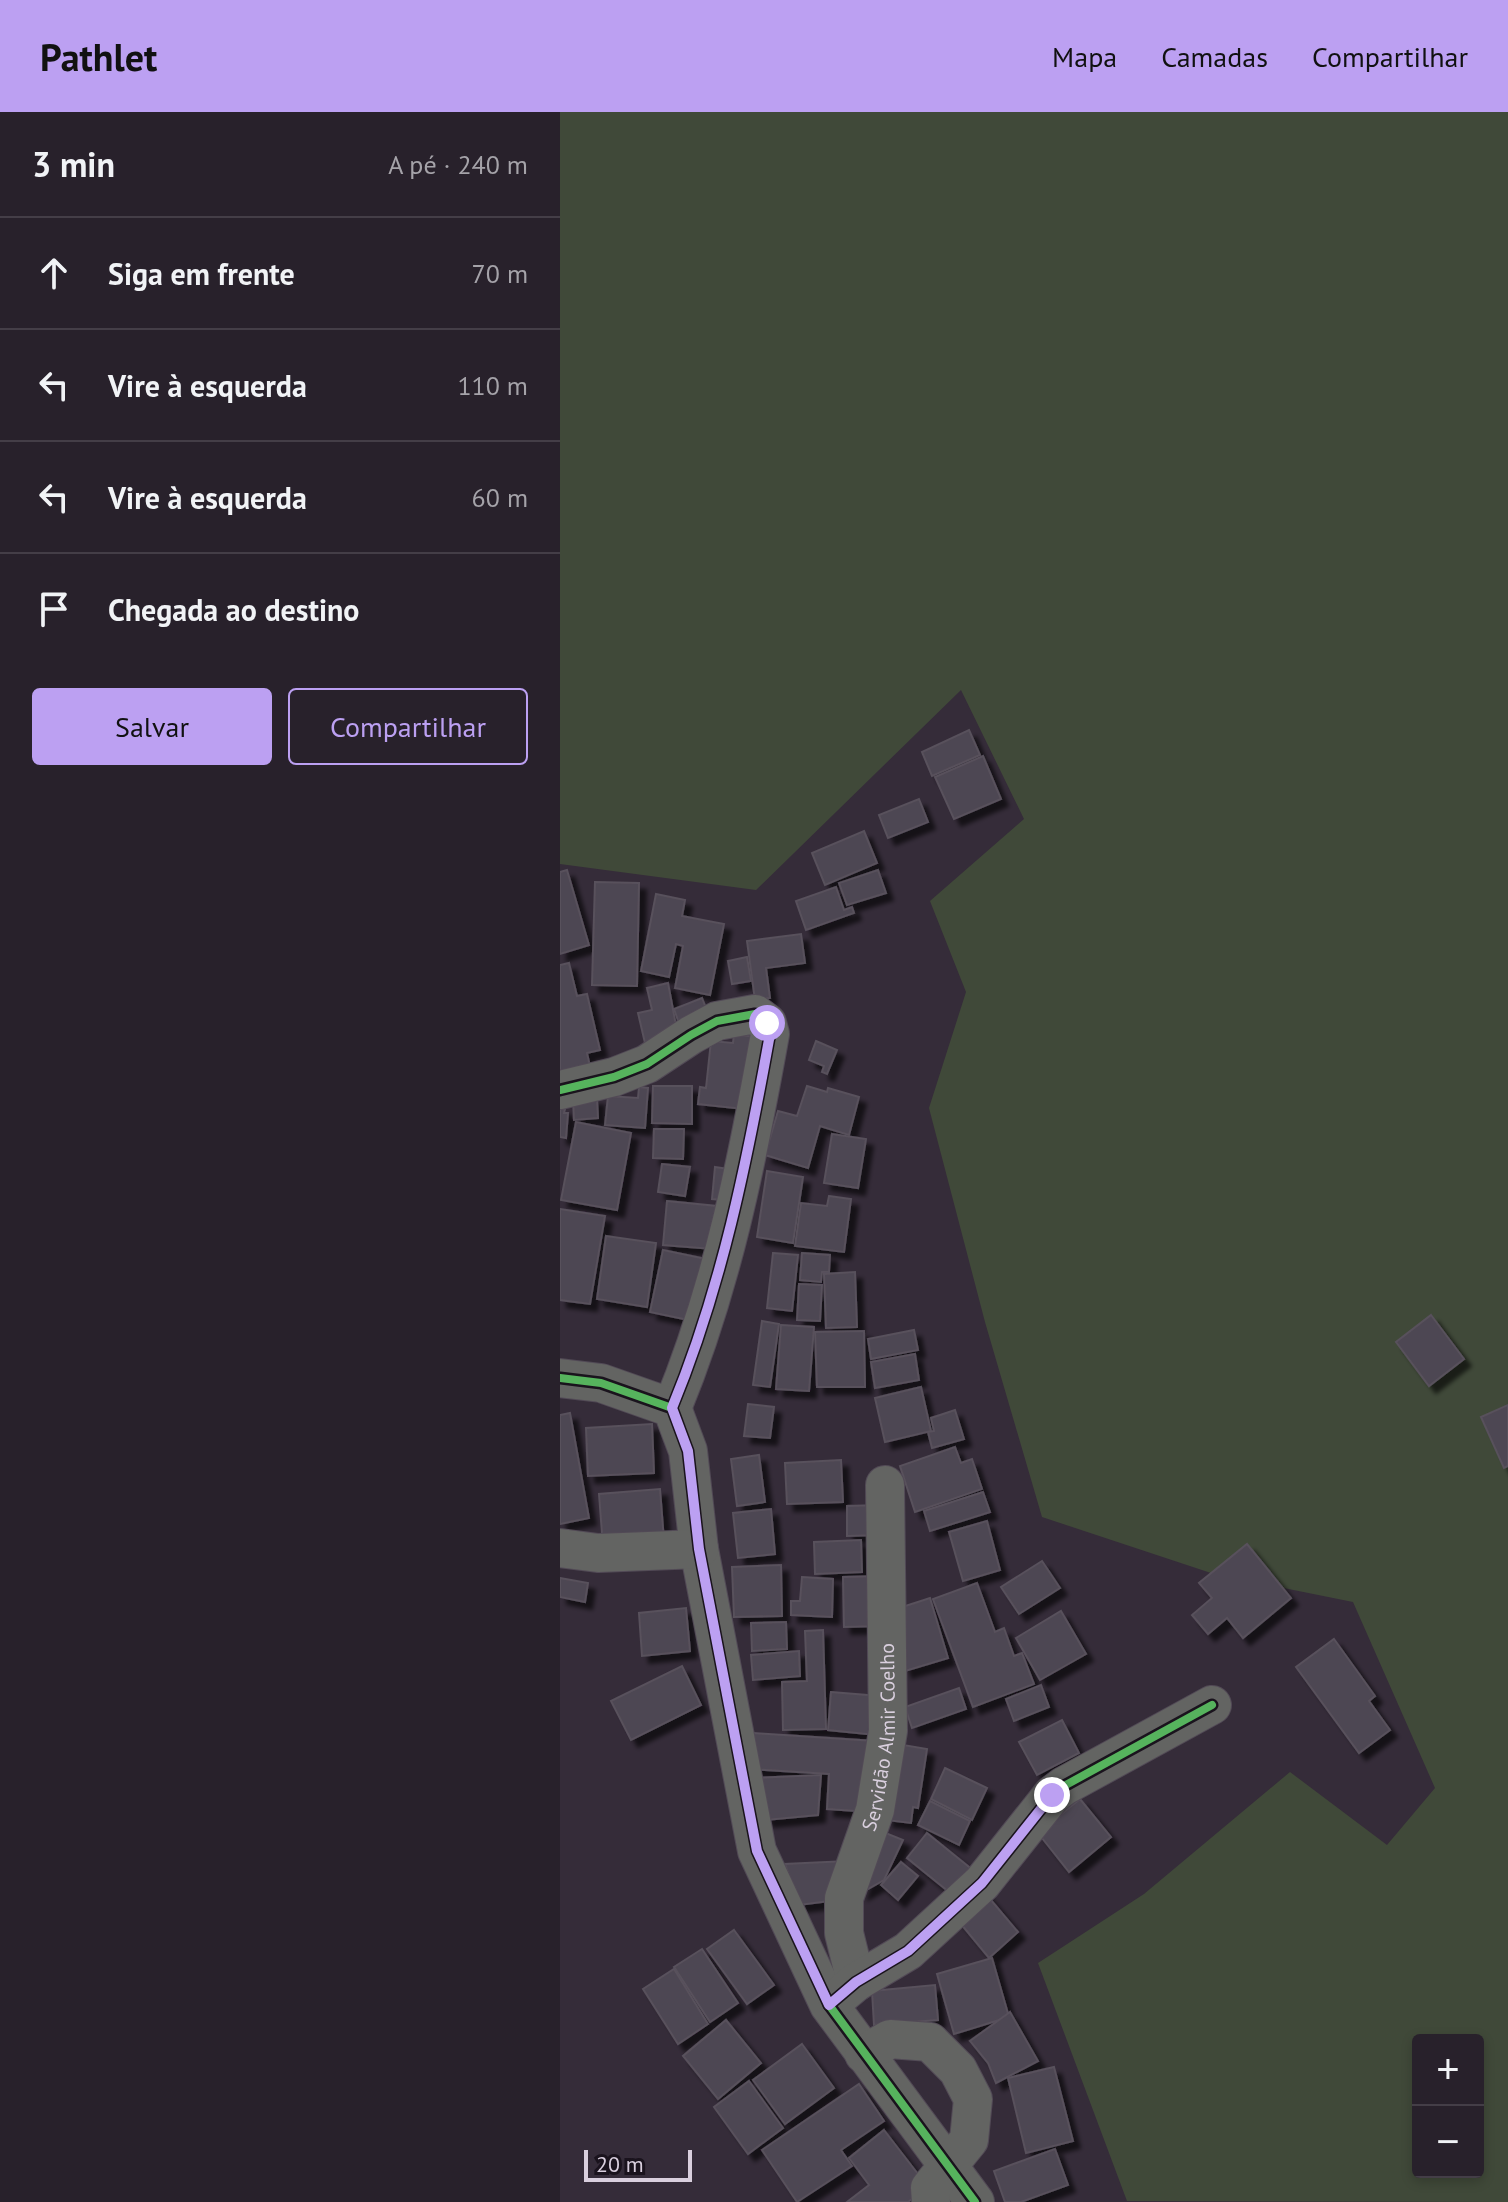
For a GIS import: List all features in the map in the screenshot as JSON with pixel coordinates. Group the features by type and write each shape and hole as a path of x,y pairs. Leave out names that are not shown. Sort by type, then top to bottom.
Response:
{"street":[{"path":"560,1090 614,1077 647,1064 717,1021 755,1014 767,1023 770,1034 746,1170 699,1343 672,1408 688,1451 699,1549 757,1851 842,1994 864,2054 975,2202"},
{"path":"560,1378 601,1383 672,1408"},
{"name":"Servidão Almir Coelho","path":"842,1994 844,1898 875,1810 888,1731 885,1485"},
{"path":"560,1548 598,1553 699,1549"},
{"path":"842,1994 908,1951 971,1893 1040,1807 1064,1786 1212,1705"},
{"path":"864,2054 890,2039 930,2042 958,2070 973,2099 969,2140 930,2188 931,2202"}],"green space":[{"path":"560,112 1508,112 1508,2202 1127,2201 1038,1963 1144,1894 1290,1772 1387,1845 1435,1788 1353,1602 1214,1574 1042,1517 985,1322 929,1108 966,992 930,901 1024,819 961,690 756,890 560,864"}],"building":[{"path":"969,730 980,755 932,776 922,752"},
{"path":"983,756 1001,799 954,819 935,777"},
{"path":"919,799 928,822 888,838 879,815"},
{"path":"864,831 877,863 825,885 812,853"},
{"path":"567,870 589,945 560,954 560,872"},
{"path":"878,870 886,893 847,905 839,883"},
{"path":"595,882 639,883 637,986 592,985"},
{"path":"836,887 844,910 852,907 854,913 806,930 796,901"},
{"path":"656,894 685,900 682,916 724,924 710,995 675,988 683,946 676,944 669,977 641,971"},
{"path":"801,934 805,963 766,968 770,998 755,1000 747,941"},
{"path":"747,957 751,981 732,984 728,961"},
{"path":"569,963 577,996 587,994 600,1050 587,1053 591,1071 560,1077 560,965"},
{"path":"668,983 678,1036 645,1043 638,1013 652,1010 647,988"},
{"path":"702,998 710,1018 681,1029 674,1009"},
{"path":"734,1034 763,1038 753,1110 698,1104 700,1087 706,1088 711,1041 733,1043"},
{"path":"816,1041 837,1050 827,1074 822,1072 824,1066 809,1060"},
{"path":"653,1086 692,1086 692,1124 652,1123"},
{"path":"807,1086 859,1097 849,1135 820,1126 808,1168 765,1155 778,1111 797,1116"},
{"path":"639,1087 648,1088 645,1128 605,1125 608,1096 638,1098"},
{"path":"597,1098 598,1118 574,1120 573,1100"},
{"path":"560,1109 568,1113 566,1138 560,1137"},
{"path":"576,1122 631,1133 617,1210 561,1200"},
{"path":"654,1129 684,1129 683,1159 653,1158"},
{"path":"832,1134 866,1139 858,1188 824,1183"},
{"path":"662,1164 690,1167 685,1196 658,1192"},
{"path":"715,1167 736,1170 732,1201 712,1199"},
{"path":"767,1171 803,1177 793,1243 757,1237"},
{"path":"829,1196 851,1199 844,1252 795,1246 801,1203 827,1206"},
{"path":"667,1201 717,1206 713,1249 663,1245"},
{"path":"560,1209 605,1216 590,1304 560,1300"},
{"path":"606,1236 656,1243 647,1307 597,1299"},
{"path":"663,1250 711,1260 698,1322 650,1312"},
{"path":"773,1253 798,1255 792,1311 767,1308"},
{"path":"802,1253 830,1255 829,1272 822,1272 821,1282 800,1280"},
{"path":"855,1272 857,1327 826,1328 824,1274"},
{"path":"799,1284 822,1285 820,1321 797,1320"},
{"path":"1431,1315 1464,1359 1429,1386 1396,1342"},
{"path":"762,1321 779,1324 770,1387 753,1385"},
{"path":"781,1325 814,1327 809,1391 776,1389"},
{"path":"914,1330 918,1350 871,1359 868,1339"},
{"path":"864,1331 865,1387 817,1387 815,1332"},
{"path":"915,1354 919,1380 875,1388 871,1362"},
{"path":"921,1387 931,1431 885,1442 875,1398"},
{"path":"748,1404 774,1407 770,1438 744,1436"},
{"path":"1508,1405 1508,1466 1504,1468 1481,1417"},
{"path":"955,1410 964,1439 932,1448 928,1432 934,1431 931,1418"},
{"path":"570,1413 589,1518 560,1524 560,1415"},
{"path":"652,1424 654,1473 588,1476 586,1428"},
{"path":"955,1447 961,1463 972,1459 982,1489 915,1512 900,1466"},
{"path":"759,1455 765,1502 737,1506 731,1459"},
{"path":"841,1460 843,1502 787,1504 785,1463"},
{"path":"660,1489 664,1541 603,1546 599,1494"},
{"path":"983,1492 990,1512 930,1531 924,1511"},
{"path":"880,1505 881,1535 847,1536 847,1506"},
{"path":"771,1509 775,1554 738,1558 733,1513"},
{"path":"987,1521 1000,1570 963,1581 949,1532"},
{"path":"861,1540 862,1572 815,1574 814,1542"},
{"path":"1247,1544 1291,1598 1243,1638 1227,1618 1208,1634 1192,1615 1212,1598 1199,1583"},
{"path":"1042,1561 1060,1588 1019,1614 1001,1587"},
{"path":"781,1565 782,1616 734,1617 732,1567"},
{"path":"881,1576 881,1626 844,1627 843,1577"},
{"path":"802,1577 833,1579 832,1617 791,1615 791,1601 800,1601"},
{"path":"560,1578 588,1583 585,1602 560,1597"},
{"path":"977,1583 995,1632 1004,1628 1014,1656 1022,1653 1034,1684 973,1707 933,1599"},
{"path":"930,1598 948,1658 905,1671 887,1612"},
{"path":"686,1608 690,1651 642,1656 639,1613"},
{"path":"1061,1611 1086,1654 1040,1680 1016,1638"},
{"path":"786,1622 787,1649 752,1651 751,1623"},
{"path":"823,1630 826,1729 783,1730 782,1682 807,1681 805,1631"},
{"path":"1334,1639 1375,1696 1369,1701 1390,1730 1359,1753 1296,1667"},
{"path":"799,1651 800,1676 753,1680 751,1655"},
{"path":"682,1666 701,1705 631,1740 611,1701"},
{"path":"1041,1685 1049,1707 1014,1721 1006,1699"},
{"path":"959,1688 966,1709 912,1728 905,1707"},
{"path":"831,1692 879,1696 876,1735 828,1730"},
{"path":"1062,1720 1079,1753 1037,1775 1019,1742"},
{"path":"753,1733 875,1741 871,1812 827,1809 829,1774 750,1769"},
{"path":"897,1744 927,1749 918,1808 913,1807 911,1823 886,1820"},
{"path":"945,1768 987,1788 972,1820 931,1799"},
{"path":"821,1775 818,1815 766,1820 753,1778"},
{"path":"1080,1799 1111,1837 1069,1872 1038,1833"},
{"path":"930,1801 970,1821 959,1845 918,1825"},
{"path":"878,1830 903,1840 884,1880 861,1893"},
{"path":"927,1833 974,1871 954,1896 907,1858"},
{"path":"847,1861 837,1900 799,1905 785,1864"},
{"path":"901,1862 918,1876 898,1900 881,1885"},
{"path":"985,1893 1018,1932 989,1958 956,1918"},
{"path":"734,1930 774,1985 747,2004 707,1949"},
{"path":"702,1949 738,2003 710,2022 674,1967"},
{"path":"992,1958 1009,2017 954,2034 937,1974"},
{"path":"674,1969 708,2024 678,2044 643,1989"},
{"path":"935,1985 938,2020 874,2025 872,1991"},
{"path":"1010,2012 1038,2061 996,2083 988,2063 970,2041"},
{"path":"726,2020 761,2063 718,2099 683,2056"},
{"path":"802,2044 834,2088 785,2124 753,2080"},
{"path":"1054,2067 1073,2141 1026,2153 1008,2078"},
{"path":"749,2081 783,2128 748,2154 714,2107"},
{"path":"859,2084 884,2121 841,2150 852,2166 797,2202 762,2150"},
{"path":"884,2130 928,2187 908,2202 847,2202 869,2185 849,2158"},
{"path":"1055,2149 1068,2185 1021,2202 1005,2202 994,2171"}],"cycle path":[{"path":"560,1090 614,1077 647,1064 717,1021 755,1014 767,1023 770,1034 731,1224 705,1317 672,1408"},
{"path":"560,1378 601,1383 672,1408 688,1451 699,1549 757,1851 829,2005 975,2202"},
{"path":"829,2005 856,1982 908,1951 982,1883 1052,1795 1212,1705"}],"route":[{"path":"767,1023 770,1034 746,1170 699,1343 672,1408 688,1451 699,1549 757,1851 829,2005 856,1982 908,1951 982,1883 1052,1795"}]}
